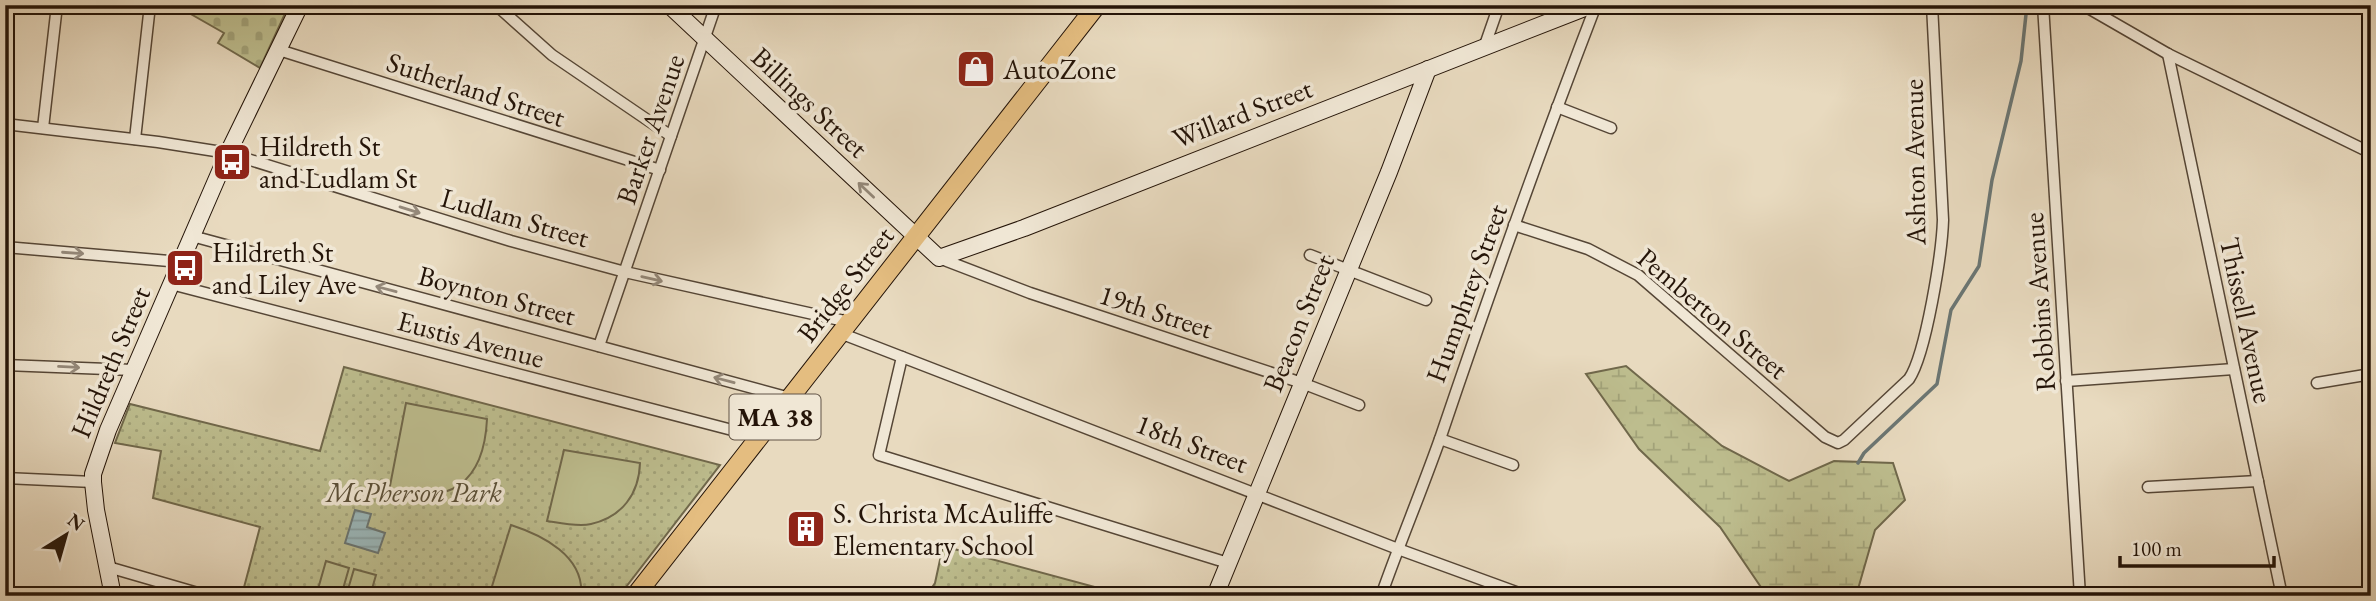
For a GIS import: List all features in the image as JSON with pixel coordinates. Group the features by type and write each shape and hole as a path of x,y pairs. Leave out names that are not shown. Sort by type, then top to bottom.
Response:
{"main road":[{"name":"Bridge Street","path":"635,596 1097,5"}],"street":[{"path":"43,128 57,5"},
{"path":"135,139 150,5"},
{"name":"Hildreth Street","path":"113,596 96,510 93,474 133,370 228,153 300,5"},
{"path":"496,5 552,55 671,135"},
{"name":"Billings Street","path":"669,5 915,238"},
{"name":"Barker Avenue","path":"599,346 716,5"},
{"path":"1484,48 1499,5"},
{"name":"Willard Street","path":"939,258 1024,228 1594,5"},
{"name":"Humphrey Street","path":"1381,596 1440,439 1467,355 1594,5"},
{"name":"Ashton Avenue","path":"1832,442 1838,443 1853,433 1909,379 1915,370 1922,344 1943,220 1932,5"},
{"name":"Robbins Avenue","path":"2043,5 2080,596"},
{"path":"2083,5 2168,54 2371,153"},
{"name":"Sutherland Street","path":"279,50 660,170"},
{"name":"Thissell Avenue","path":"2168,54 2258,481 2278,595"},
{"name":"Beacon Street","path":"1215,596 1428,69"},
{"path":"1557,107 1611,128"},
{"name":"Ludlam Street","path":"5,124 228,153 511,241 845,328"},
{"name":"Pemberton Street","path":"1514,225 1588,249 1638,275 1832,442"},
{"name":"Boynton Street","path":"192,236 790,398"},
{"path":"915,238 939,258"},
{"path":"5,247 181,262"},
{"path":"1310,255 1426,300"},
{"name":"19th Street","path":"939,258 1030,293 1302,383 1359,405"},
{"name":"Eustis Avenue","path":"171,284 759,437"},
{"name":"18th Street","path":"845,328 902,357 1257,492 1398,549 1527,596"},
{"path":"902,357 879,455 1228,563"},
{"path":"5,365 133,370"},
{"path":"2066,381 2234,369"},
{"path":"2317,383 2371,374"},
{"path":"1440,439 1513,465"},
{"path":"5,478 93,482"},
{"path":"2147,487 2258,481"},
{"path":"108,567 208,596"}],"green space":[{"path":"175,5 289,5 260,68 218,43 224,33"},
{"path":"1626,366 1722,446 1789,481 1834,461 1893,463 1905,500 1875,530 1856,596 1767,596 1720,527 1639,449 1586,374"},
{"name":"McPherson Park","path":"344,367 720,465 619,596 259,596 243,591 260,527 153,498 161,451 115,443 130,404 320,451"},
{"path":"406,403 487,419 479,459 471,474 460,485 446,492 430,495 389,491"},
{"path":"564,450 640,463 636,485 627,503 612,516 586,525 547,521"},
{"path":"511,525 548,541 569,559 576,569 581,596 489,596"},
{"path":"943,546 1128,596 932,596 931,589 935,583"},
{"path":"326,561 349,568 341,596 316,596"},
{"path":"354,569 376,575 370,596 346,596"}],"water":[{"path":"355,510 371,514 367,527 385,533 378,553 345,543"}],"waterway":[{"path":"1858,463 1864,453 1937,384 1951,310 1979,266 1992,180 2021,61 2027,5"}],"place":[{"name":"AutoZone","path":"976,69"},
{"name":"Hildreth St and Ludlam St","path":"232,162"},
{"name":"Hildreth St and Liley Ave","path":"185,268"},
{"name":"S. Christa McAuliffe Elementary School","path":"806,529"}]}
